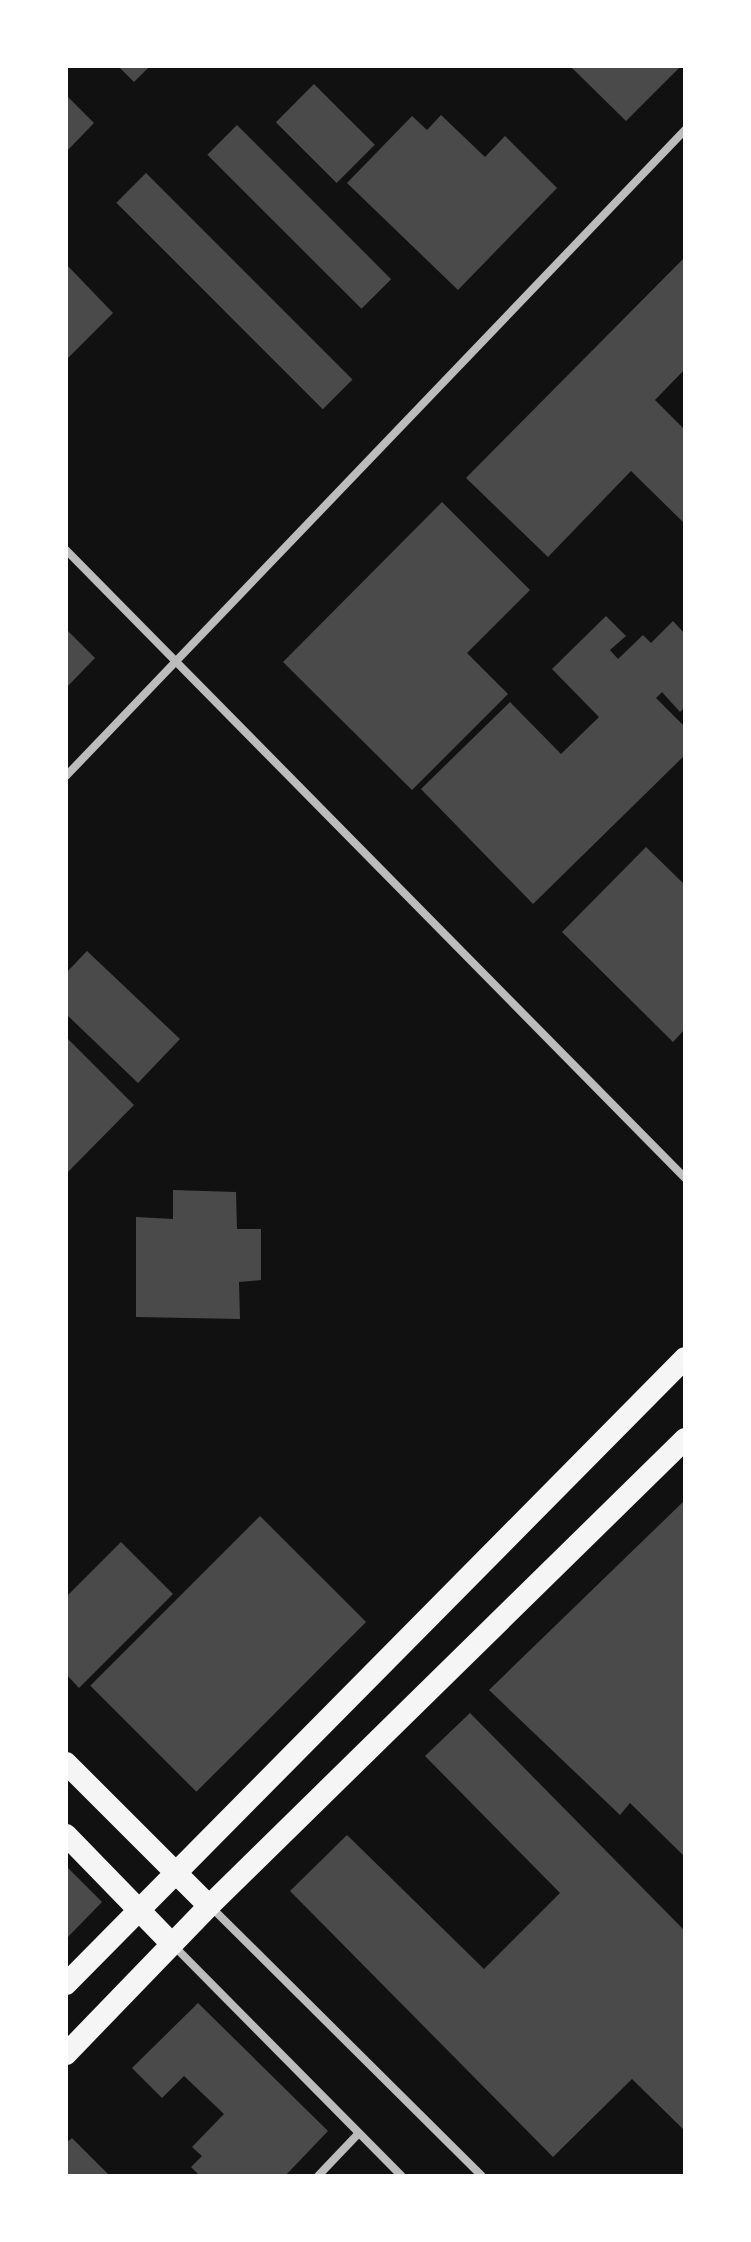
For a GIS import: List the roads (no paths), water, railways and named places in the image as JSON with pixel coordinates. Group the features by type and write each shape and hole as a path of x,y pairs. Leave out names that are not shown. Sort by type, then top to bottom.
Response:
{"highway":[{"path":"66,1984 685,1358"},
{"path":"66,2054 209,1906 685,1439"},
{"path":"66,1763 209,1906"},
{"path":"66,1835 172,1944"}],"street":[{"path":"66,776 178,664 685,130"},
{"path":"66,550 685,1178"},
{"path":"209,1906 482,2176"},
{"path":"172,1944 402,2176"},
{"path":"318,2176 358,2134"}]}
